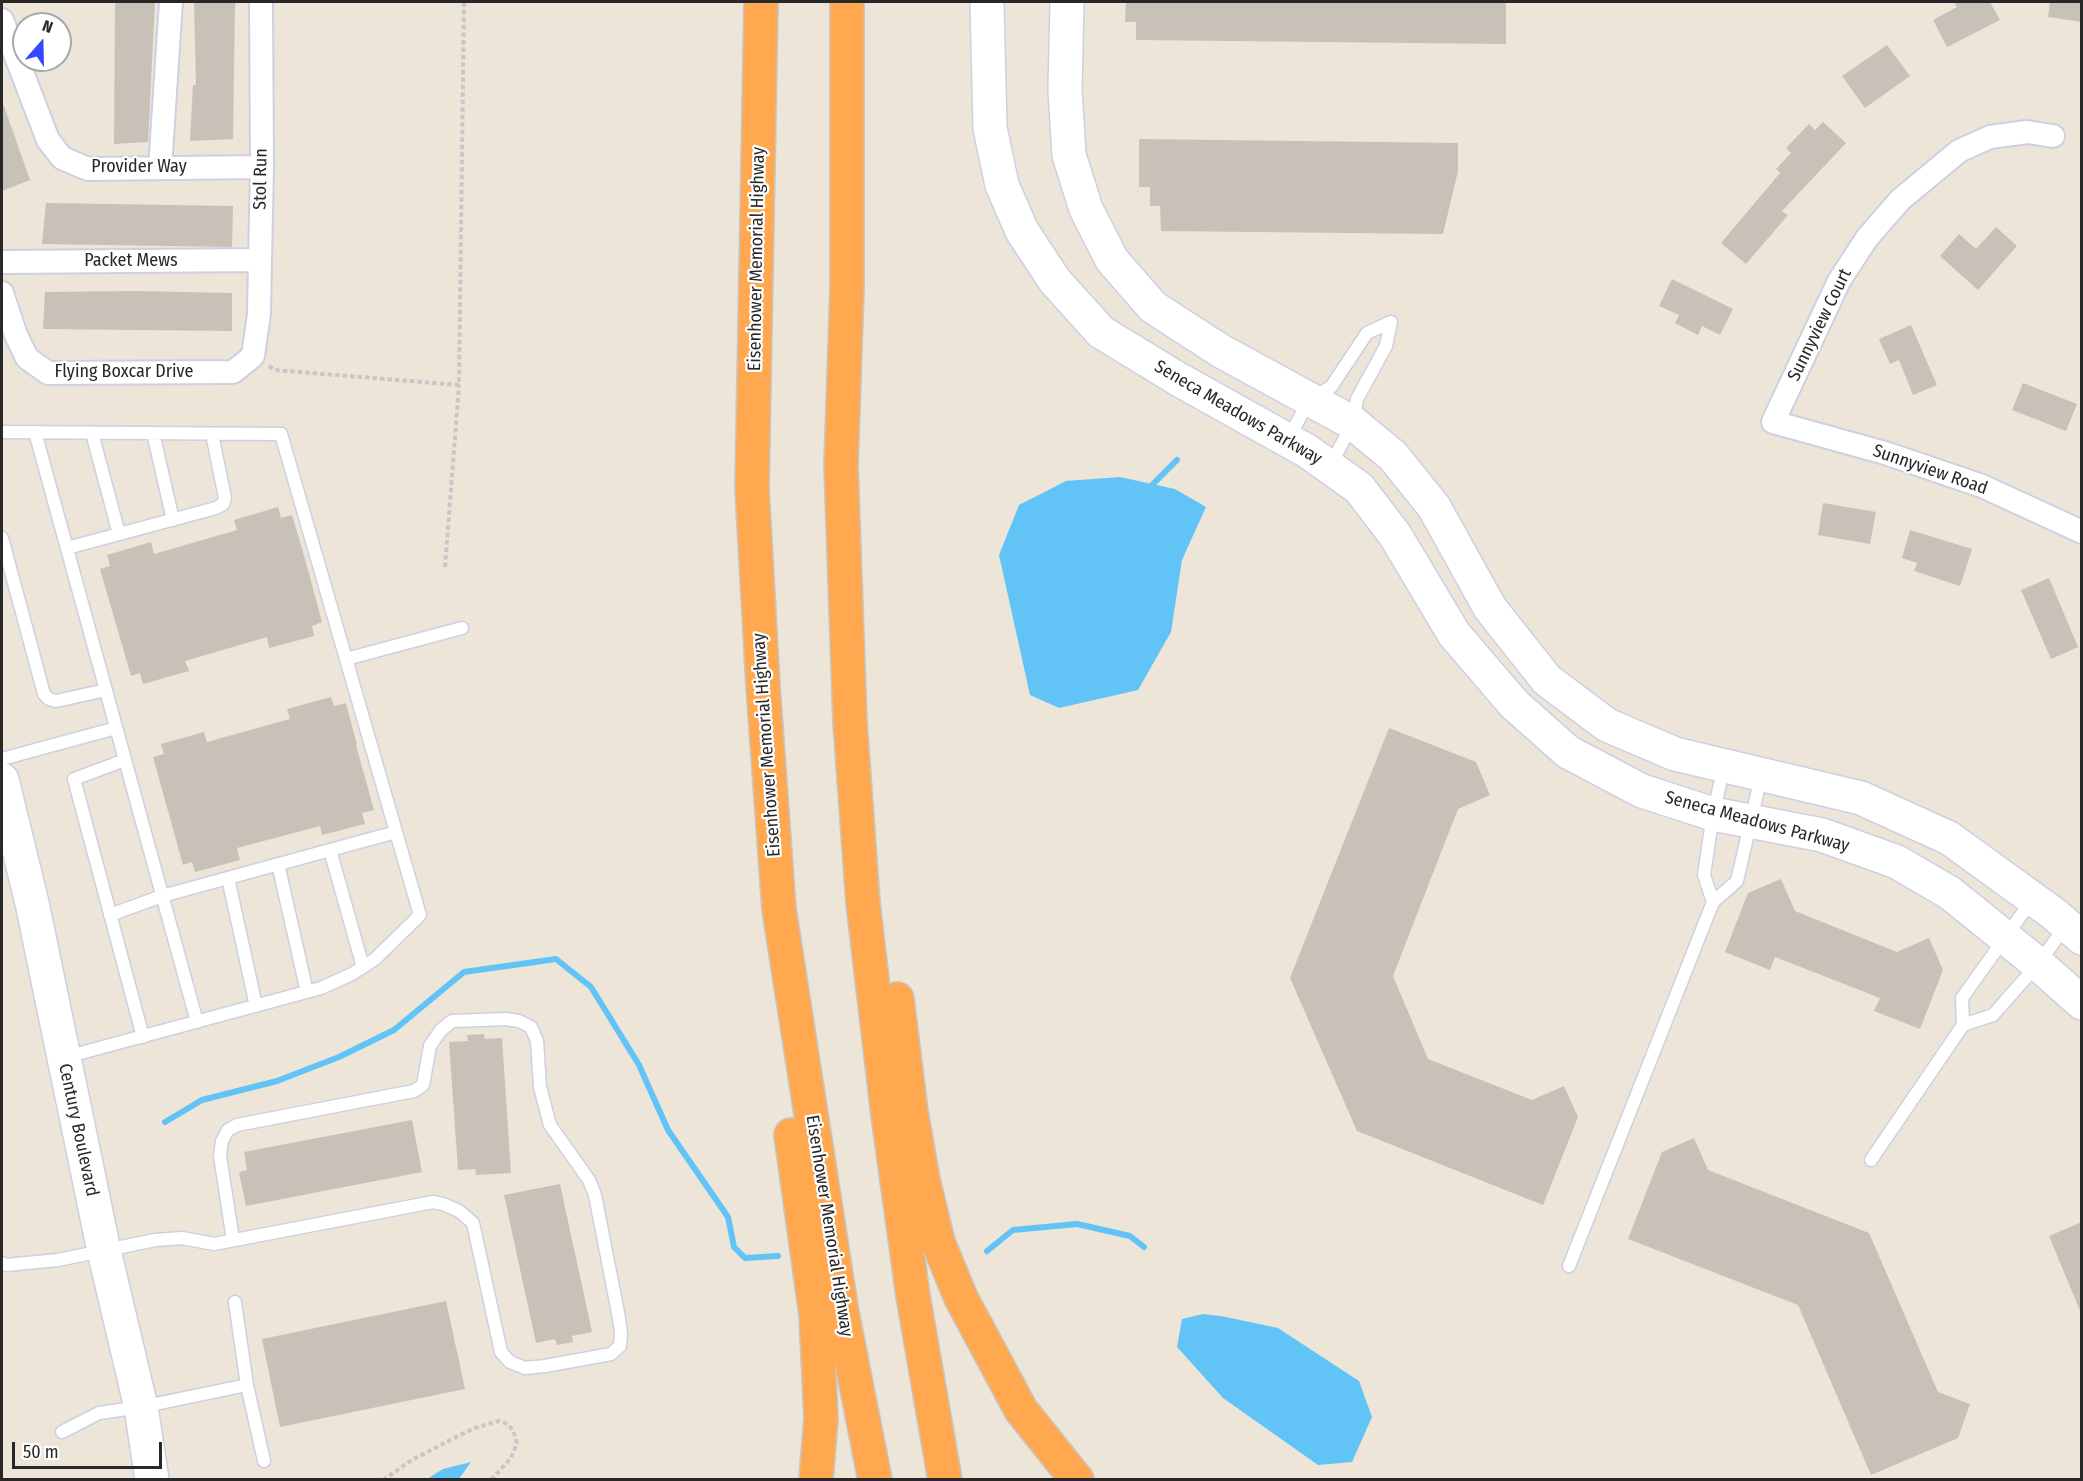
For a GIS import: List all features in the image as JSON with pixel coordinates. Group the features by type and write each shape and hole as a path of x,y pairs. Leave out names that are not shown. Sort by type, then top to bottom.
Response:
{"highway":[{"name":"Eisenhower Memorial Highway","path":"761,2 752,488 778,909 842,1313 875,1479"},
{"path":"847,2 847,288 841,466 850,722 863,903 888,1114 910,1274 945,1479"},
{"path":"841,466 871,721 885,900 911,1112 938,1242 961,1299 1021,1410 1077,1479"},
{"path":"778,909 789,1124 816,1315 821,1418 816,1479"}],"street":[{"path":"160,168 171,2"},
{"name":"Stol Run","path":"253,356 259,314 262,167 261,2"},
{"name":"Seneca Meadows Parkway","path":"987,2 990,128 1002,185 1022,231 1055,281 1101,332 1178,379 1307,451 1359,488 1395,535 1454,634 1514,704 1568,752 1642,791 1713,814 1822,835 1897,862 1950,893 2038,963 2082,1003"},
{"path":"1066,2 1065,90 1069,156 1086,208 1112,260 1153,307 1221,351 1353,423 1393,456 1434,507 1490,608 1547,680 1606,725 1675,754 1861,798 1949,838 2074,932"},
{"name":"Provider Way","path":"2,20 48,140 62,158 88,169 262,167"},
{"name":"Sunnyview Court","path":"1773,422 1839,280 1867,238 1900,200 1959,151 1990,137 2027,132 2053,136"},
{"name":"Packet Mews","path":"2,262 260,260"},
{"name":"Flying Boxcar Drive","path":"2,293 16,335 27,358 48,373 233,372 253,356"},
{"name":"Sunnyview Road","path":"1773,422 1885,453 1982,486 2082,532"},
{"name":"Century Boulevard","path":"2,780 32,903 104,1251 141,1407 152,1479"}],"lane":[{"path":"1288,440 1310,399 1331,387 1367,333 1391,322 1386,346 1357,399 1353,423 1330,468"},
{"path":"2,432 280,434 420,915 375,959 321,988 63,1058"},
{"path":"35,432 196,1022"},
{"path":"92,433 119,534"},
{"path":"153,433 173,520"},
{"path":"67,549 223,504 225,498 212,434"},
{"path":"2,538 44,694 56,701 106,690"},
{"path":"346,659 462,628"},
{"path":"2,759 116,728"},
{"path":"125,760 74,779 143,1036"},
{"path":"1713,902 1704,875 1713,814 1724,766"},
{"path":"1569,1266 1713,902 1737,881 1761,775"},
{"path":"110,915 162,896 396,832"},
{"path":"330,850 363,967"},
{"path":"278,864 307,992"},
{"path":"228,878 256,1006"},
{"path":"1871,1160 1963,1024 1962,998 2033,899"},
{"path":"1963,1024 1994,1015 2038,963 2074,932"},
{"path":"2,1263 6,1265 58,1260 154,1240 182,1238 214,1244 433,1202 459,1211 472,1223 501,1352 510,1362 525,1368 545,1366 611,1354 620,1346 619,1318 595,1195 589,1180 550,1125 540,1087 537,1041 531,1027 519,1021 506,1019 452,1022 441,1030 430,1046 423,1085 414,1092 237,1125 228,1130 222,1141 220,1156 233,1240"},
{"path":"235,1302 247,1384 264,1461"},
{"path":"62,1432 99,1413 141,1407 247,1384"}],"path":[{"path":"446,567 459,385 464,2"},
{"path":"253,356 275,370 459,385"},
{"path":"383,1479 412,1460 454,1438 475,1428 499,1421 507,1424 513,1430 518,1443 511,1458 491,1479"}],"water":[{"path":"1120,477 1175,489 1206,507 1182,560 1171,632 1138,690 1059,708 1030,695 999,555 1019,505 1066,481"},
{"path":"1203,1314 1278,1328 1359,1381 1372,1417 1352,1462 1318,1465 1223,1398 1177,1347 1182,1319"},
{"path":"471,1462 459,1479 427,1479 443,1469"}],"building":[{"path":"115,2 155,2 148,142 114,144"},
{"path":"194,2 235,2 233,139 190,141 193,85 196,85"},
{"path":"1126,2 1506,2 1506,44 1136,40 1136,22 1125,22"},
{"path":"1954,2 1990,2 2000,20 1947,47 1933,20 1957,7"},
{"path":"2050,2 2082,2 2082,22 2048,17"},
{"path":"1887,45 1910,76 1865,108 1842,76"},
{"path":"2,106 4,106 30,180 2,191"},
{"path":"1823,122 1846,143 1782,211 1788,215 1746,264 1721,243 1780,173 1776,169 1791,153 1786,148 1809,124 1815,130"},
{"path":"1139,139 1458,143 1458,171 1443,234 1161,231 1160,206 1150,206 1150,187 1139,187"},
{"path":"46,203 233,206 232,247 42,244"},
{"path":"1996,227 2017,246 1978,290 1940,256 1959,234 1976,249"},
{"path":"1672,279 1733,309 1720,335 1702,326 1698,335 1675,323 1679,315 1659,306"},
{"path":"45,292 232,293 232,331 43,329"},
{"path":"1911,325 1937,385 1913,395 1899,360 1890,364 1879,339"},
{"path":"2023,383 2077,404 2066,431 2012,410"},
{"path":"1823,503 1876,512 1870,544 1818,535"},
{"path":"278,507 281,518 292,515 305,559 322,622 312,626 314,636 269,648 267,637 185,661 189,671 143,684 140,673 131,676 100,569 110,566 107,555 151,542 154,554 237,530 234,520"},
{"path":"1910,530 1972,549 1960,586 1914,571 1917,563 1902,558"},
{"path":"2049,578 2078,647 2051,659 2021,590"},
{"path":"331,697 334,706 346,703 374,810 362,813 365,824 322,835 320,826 237,848 240,860 195,872 192,862 183,865 153,757 164,754 161,744 204,732 207,742 290,719 287,709"},
{"path":"1389,728 1476,762 1490,795 1458,809 1393,976 1428,1059 1532,1100 1564,1086 1578,1117 1543,1205 1357,1131 1290,978"},
{"path":"1781,879 1795,911 1897,952 1929,938 1943,970 1920,1029 1874,1011 1880,998 1775,957 1770,970 1725,952 1748,893"},
{"path":"484,1034 485,1039 502,1038 511,1173 476,1175 475,1169 458,1170 449,1042 468,1041 467,1035"},
{"path":"412,1120 422,1172 246,1206 239,1172 247,1170 244,1152"},
{"path":"1694,1138 1708,1170 1869,1233 1938,1392 1970,1404 1958,1438 1871,1475 1798,1305 1628,1239 1662,1152"},
{"path":"560,1184 592,1332 572,1336 573,1342 557,1345 555,1339 536,1343 504,1195"},
{"path":"2082,1222 2082,1313 2081,1313 2049,1236"},
{"path":"446,1301 465,1389 280,1427 262,1339"}],"waterway":[{"path":"1153,484 1177,460"},
{"path":"165,1122 202,1100 277,1081 339,1057 394,1030 464,972 556,959 591,987 639,1065 668,1130 728,1217 734,1247 745,1258 778,1256"},
{"path":"987,1251 1013,1230 1077,1224 1130,1236 1144,1247"}]}
